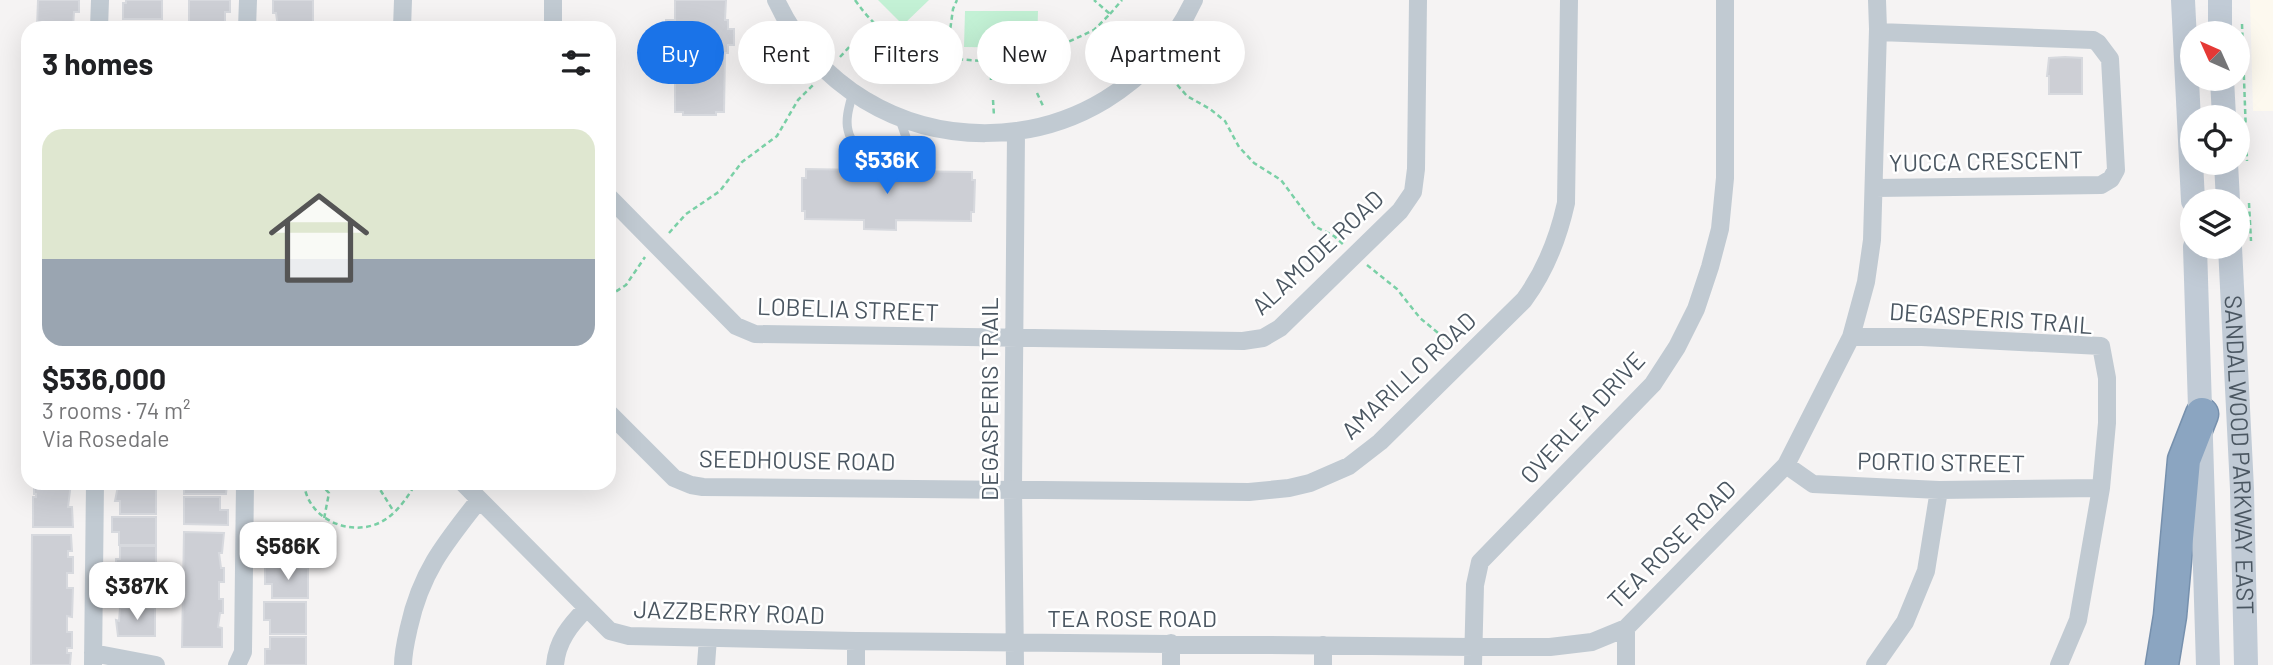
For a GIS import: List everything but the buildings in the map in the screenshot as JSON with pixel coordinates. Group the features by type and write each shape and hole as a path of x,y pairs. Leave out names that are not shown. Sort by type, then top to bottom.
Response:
{"highway":[{"path":"2162,665 2170,616 2185,460 2202,414"}],"main road":[{"path":"2183,0 2192,189"},
{"path":"2220,0 2220,21"},
{"name":"SANDALWOOD PARKWAY EAST","path":"2196,259 2208,665"},
{"name":"SANDALWOOD PARKWAY EAST","path":"2231,259 2242,489 2245,665"}],"street":[{"path":"99,21 100,0"},
{"path":"247,21 248,0"},
{"path":"402,0 402,21"},
{"path":"553,0 553,21"},
{"path":"776,0 815,59 853,92 899,117 962,133 1016,133 1065,120 1108,98 1131,81 1172,38 1194,0"},
{"name":"ALAMODE ROAD","path":"1015,338 1243,341 1263,338 1280,328 1400,211 1413,192 1416,169 1418,0"},
{"name":"AMARILLO ROAD","path":"1013,488 1267,491 1310,483 1332,474 1349,466 1380,442 1524,300 1541,275 1551,253 1560,230 1567,183 1569,0"},
{"name":"OVERLEA DRIVE","path":"1473,656 1475,585 1480,562 1653,384 1677,347 1696,309 1720,229 1726,178 1725,0"},
{"name":"TEA ROSE ROAD","path":"1015,642 1323,645 1473,656 1592,642 1626,628 1786,465 1851,337 1866,282 1872,240 1877,0"},
{"name":"YUCCA CRESCENT","path":"1875,188 2095,186 2111,179 2116,170 2110,59 2093,40 1878,32"},
{"name":"DEGASPERIS TRAIL","path":"1015,665 1013,488 1016,133"},
{"name":"LOBELIA STREET","path":"616,204 736,327 755,334 1015,338"},
{"name":"DEGASPERIS TRAIL","path":"1851,337 1922,337 2101,346 2107,378 2107,423 2101,488 2078,620 2059,665"},
{"name":"SEEDHOUSE ROAD","path":"616,420 674,478 691,485 1013,488"},
{"name":"PORTIO STREET","path":"1786,465 1813,484 1939,490 2101,488"},
{"path":"95,490 93,659 156,665"},
{"path":"237,665 243,652 245,490"},
{"name":"JAZZBERRY ROAD","path":"470,490 610,632 629,636 708,638 1015,642"},
{"path":"1875,665 1905,622 1926,571 1939,490"},
{"path":"403,665 402,654 421,583 446,541 479,500"},
{"path":"555,665 558,648 570,625 586,609"},
{"path":"1626,628 1626,665"},
{"path":"706,665 708,638"},
{"path":"856,641 856,665"},
{"path":"1171,643 1171,665"},
{"path":"1323,645 1323,665"}],"lane":[{"path":"853,92 847,124 848,134 855,143 864,148 884,151 897,148 907,140 899,117"}],"path":[{"path":"855,0 871,21"},
{"path":"951,21 957,0"},
{"path":"1094,0 1110,14"},
{"path":"1071,41 1094,30 1122,0"},
{"path":"836,62 849,48"},
{"path":"616,291 626,285 648,254 686,214 720,191 742,162 777,136 798,100 814,84"},
{"path":"1176,84 1187,96 1210,109 1224,121 1239,147 1254,163 1281,180 1316,227 1334,236 1397,289 1420,318 1459,351"},
{"path":"1037,93 1045,111"},
{"path":"993,100 994,119"},
{"path":"306,490 311,505 324,519 340,526 360,527 378,523 394,512 412,490"},
{"path":"324,519 328,493 326,490"},
{"path":"380,490 394,512"}],"shaded area":[{"path":"2250,0 2273,0 2273,111 2253,111"}],"green space":[{"path":"878,0 929,0 907,21 899,21"},
{"path":"965,11 1038,11 1038,21 977,21 977,47 964,47"}]}
